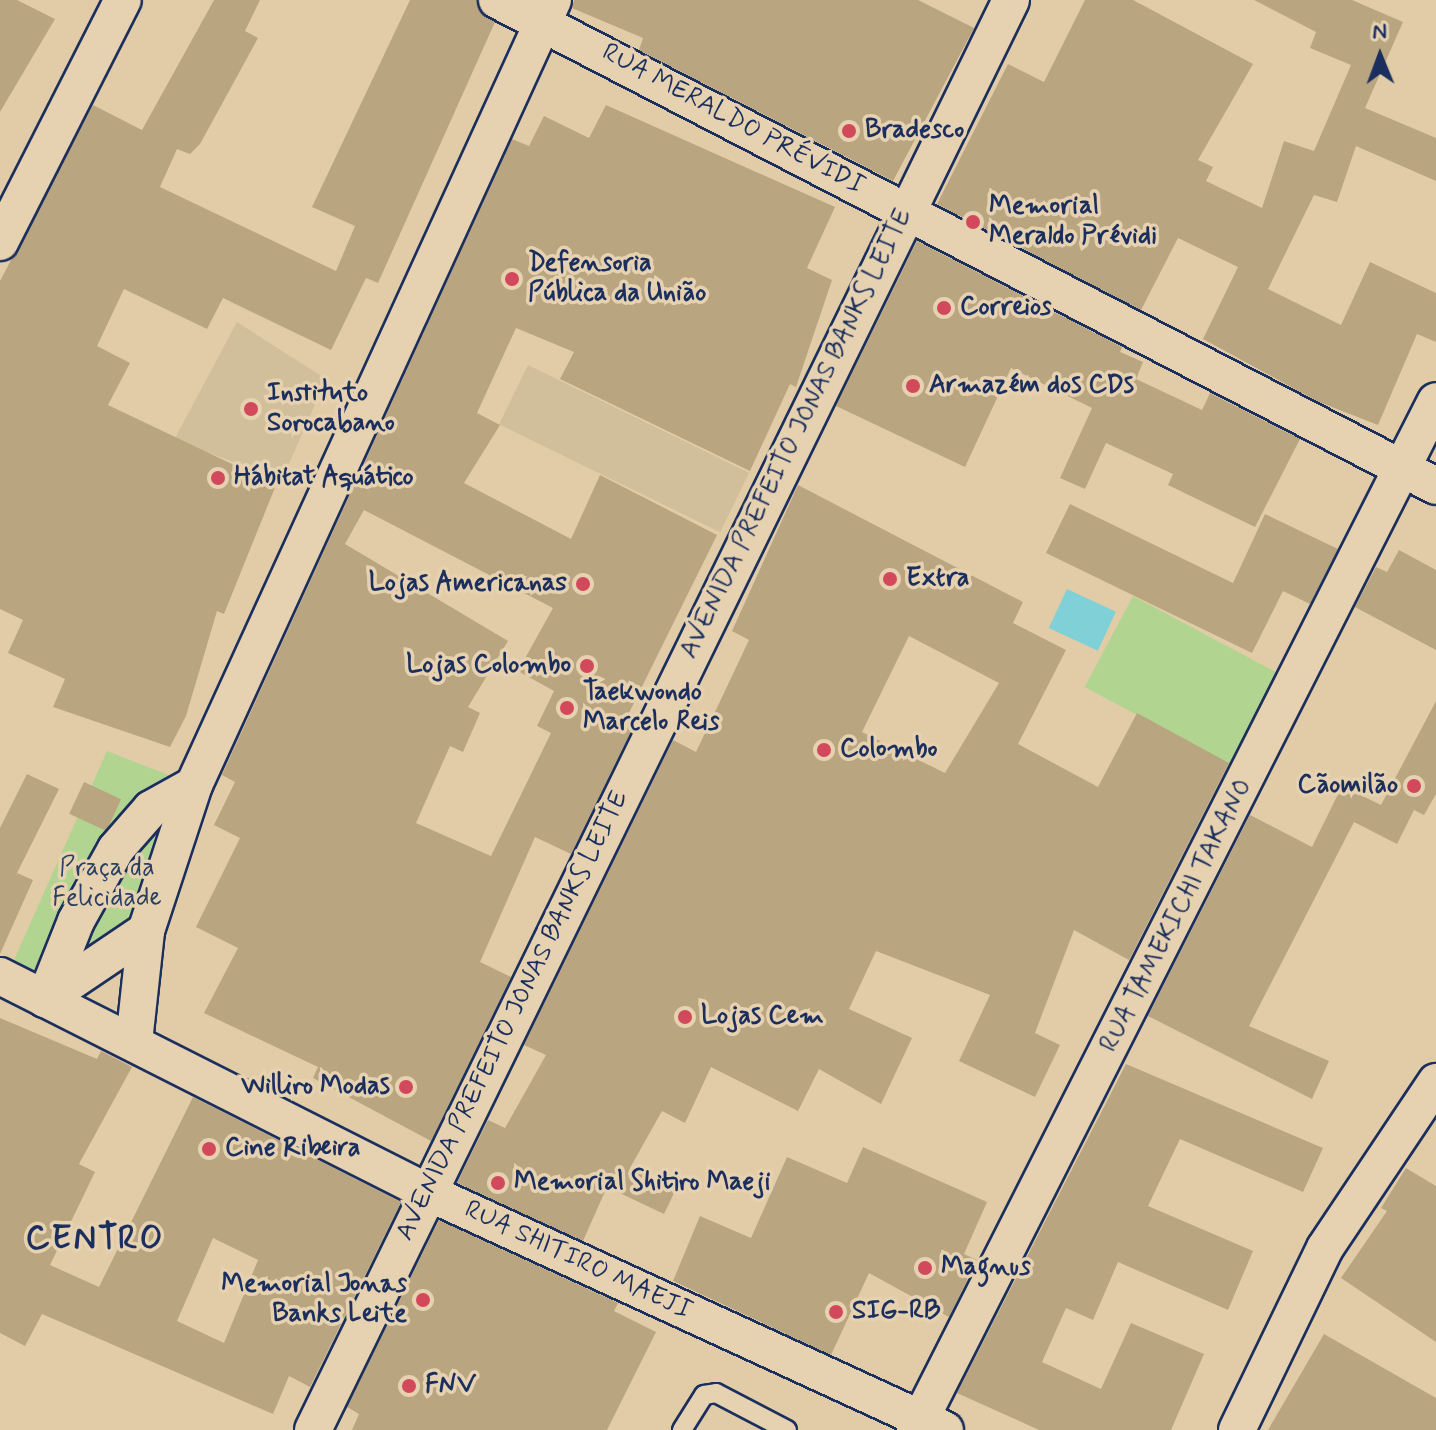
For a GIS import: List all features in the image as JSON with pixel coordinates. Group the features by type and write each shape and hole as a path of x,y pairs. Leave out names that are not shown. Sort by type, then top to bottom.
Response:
{"street":[{"path":"0,242 123,0"},
{"name":"RUA MERALDO PRÉVIDI","path":"497,0 548,11 905,211 1436,486"},
{"name":"AVENIDA PREFEITO JONAS BANKS LEITE","path":"313,1430 905,211 1011,0"},
{"path":"134,1042 146,931 194,785 548,11"},
{"name":"RUA TAMEKICHI TAKANO","path":"927,1426 1404,471 1436,401"},
{"path":"45,999 76,921 116,849 151,809 194,785"},
{"path":"45,999 146,931"},
{"name":"RUA SHITIRO MAEJI","path":"0,976 427,1192 927,1426"},
{"path":"1237,1430 1325,1248 1436,1082"}],"lane":[{"path":"682,1430 704,1395 716,1393 787,1430"}],"shaded area":[{"name":"Instituto Sorocabano","path":"237,322 326,379 282,480 174,440"},
{"path":"528,365 749,473 720,532 499,424"}],"green space":[{"path":"1133,596 1285,677 1237,768 1085,687"},
{"name":"Praça da Felicidade","path":"107,751 194,785 146,931 45,999 6,978"}],"water":[{"path":"1067,589 1116,612 1098,651 1049,628"}],"building":[{"path":"0,0 17,0 55,19 0,112"},
{"path":"214,0 260,0 245,31 258,38 200,144 190,154 177,149 160,187 336,271 355,226 312,207 410,0 476,0 495,22 378,283 366,278 331,350 223,298 207,329 124,289 97,346 130,363 108,405 276,485 224,614 217,611 186,716 170,747 53,707 65,679 8,653 23,620 0,609 0,281 93,105 142,130"},
{"name":"Bradesco","path":"574,0 918,0 974,28 893,181 639,50 643,38 572,8"},
{"path":"1085,0 1133,0 1253,64 1198,160 1213,167 1206,181 1262,208 1284,141 1314,151 1351,65 1310,48 1316,32 1254,0 1352,0 1403,22 1365,108 1436,138 1436,181 1356,146 1337,202 1314,195 1268,289 1341,325 1370,262 1436,293 1436,342 1417,334 1378,425 1319,402 1203,339 1238,267 1178,238 1141,310 937,204 1008,64 1044,82"},
{"path":"606,105 835,207 807,268 832,280 796,387 790,384 750,471 560,379 574,352 516,328 477,413 500,425 464,483 571,539 600,475 717,535 627,717 636,721 571,854 535,837 480,962 511,977 431,1141 313,1078 318,1067 204,1013 238,948 196,927 240,838 214,825 235,782 222,775 512,139 529,146 544,116 589,138","holes":["364,510 553,608 518,671 554,691 537,726 551,733 491,856 416,823 450,746 463,752 480,713 468,707 508,641 345,544"]},
{"path":"917,241 1122,347 1120,352 1143,362 1136,379 1202,410 1210,393 1300,439 1255,527 1168,485 1173,474 1106,443 1085,489 1060,478 1092,408 1011,368 965,467 836,406"},
{"path":"798,485 1023,602 1013,623 1066,650 1018,744 1098,787 1137,713 1229,763 1129,960 1074,930 1035,1033 1060,1045 1035,1097 959,1061 990,995 876,951 849,1009 912,1038 881,1104 819,1069 798,1111 711,1067 685,1123 662,1111 630,1168 676,1189 664,1214 607,1187 583,1241 457,1183 488,1120 505,1128 546,1055 524,1045 673,740 696,752 749,640 732,631","holes":["909,636 999,683 945,773 862,732"]},
{"path":"1070,504 1233,583 1265,514 1338,549 1310,604 1283,591 1252,653 1046,553"},
{"path":"1399,550 1436,570 1436,650 1355,607 1376,567 1387,572"},
{"path":"1436,701 1436,794 1424,815 1414,810 1397,844 1354,822 1249,1026 1329,1061 1312,1099 1148,1016 1250,815 1312,847 1342,786 1381,805"},
{"path":"27,774 59,789 17,873 33,880 0,954 0,828"},
{"path":"84,782 121,799 106,831 69,814"},
{"path":"0,1018 97,1059 101,1051 132,1067 79,1164 95,1172 50,1265 99,1287 193,1097 401,1202 310,1387 289,1376 273,1414 42,1314 25,1346 0,1333","holes":["213,1238 258,1260 224,1343 177,1321"]},
{"path":"1126,1064 1323,1148 1303,1192 1180,1139 1148,1206 1253,1251 1228,1310 1118,1262 1093,1320 1066,1308 1042,1362 1101,1389 1131,1323 1204,1354 1171,1430 1039,1430 957,1393"},
{"path":"863,1147 987,1202 964,1254 977,1260 949,1317 869,1273 831,1355 673,1281 700,1216 751,1238 787,1157 847,1183"},
{"path":"1406,1168 1436,1186 1436,1342 1341,1278 1387,1211 1381,1208"},
{"path":"439,1220 618,1303 614,1311 656,1332 607,1430 352,1430 359,1414 347,1407"},
{"path":"1324,1334 1436,1398 1436,1430 1268,1430"}],"place":[{"name":"Bradesco","path":"849,131"},
{"name":"Memorial Meraldo Prévidi","path":"973,222"},
{"name":"Defensoria Pública da União","path":"512,279"},
{"name":"Correios","path":"944,308"},
{"name":"Armazém dos CDs","path":"913,386"},
{"name":"Instituto Sorocabano","path":"251,409"},
{"name":"Hábitat Aquático","path":"218,478"},
{"name":"Extra","path":"890,579"},
{"name":"Lojas Americanas","path":"583,584"},
{"name":"Lojas Colombo","path":"587,666"},
{"name":"Taekwondo Marcelo Reis","path":"567,708"},
{"name":"Colombo","path":"824,750"},
{"name":"Cãomilão","path":"1414,786"},
{"name":"Lojas Cem","path":"685,1017"},
{"name":"Williro Modas","path":"406,1087"},
{"name":"Cine Ribeira","path":"209,1149"},
{"name":"Memorial Shitiro Maeji","path":"498,1183"},
{"name":"Magnus","path":"925,1268"},
{"name":"Memorial Jonas Banks Leite","path":"423,1300"},
{"name":"SIG-RB","path":"836,1312"},
{"name":"FNV","path":"409,1386"}],"district":[{"name":"CENTRO","path":"95,1239"}]}
